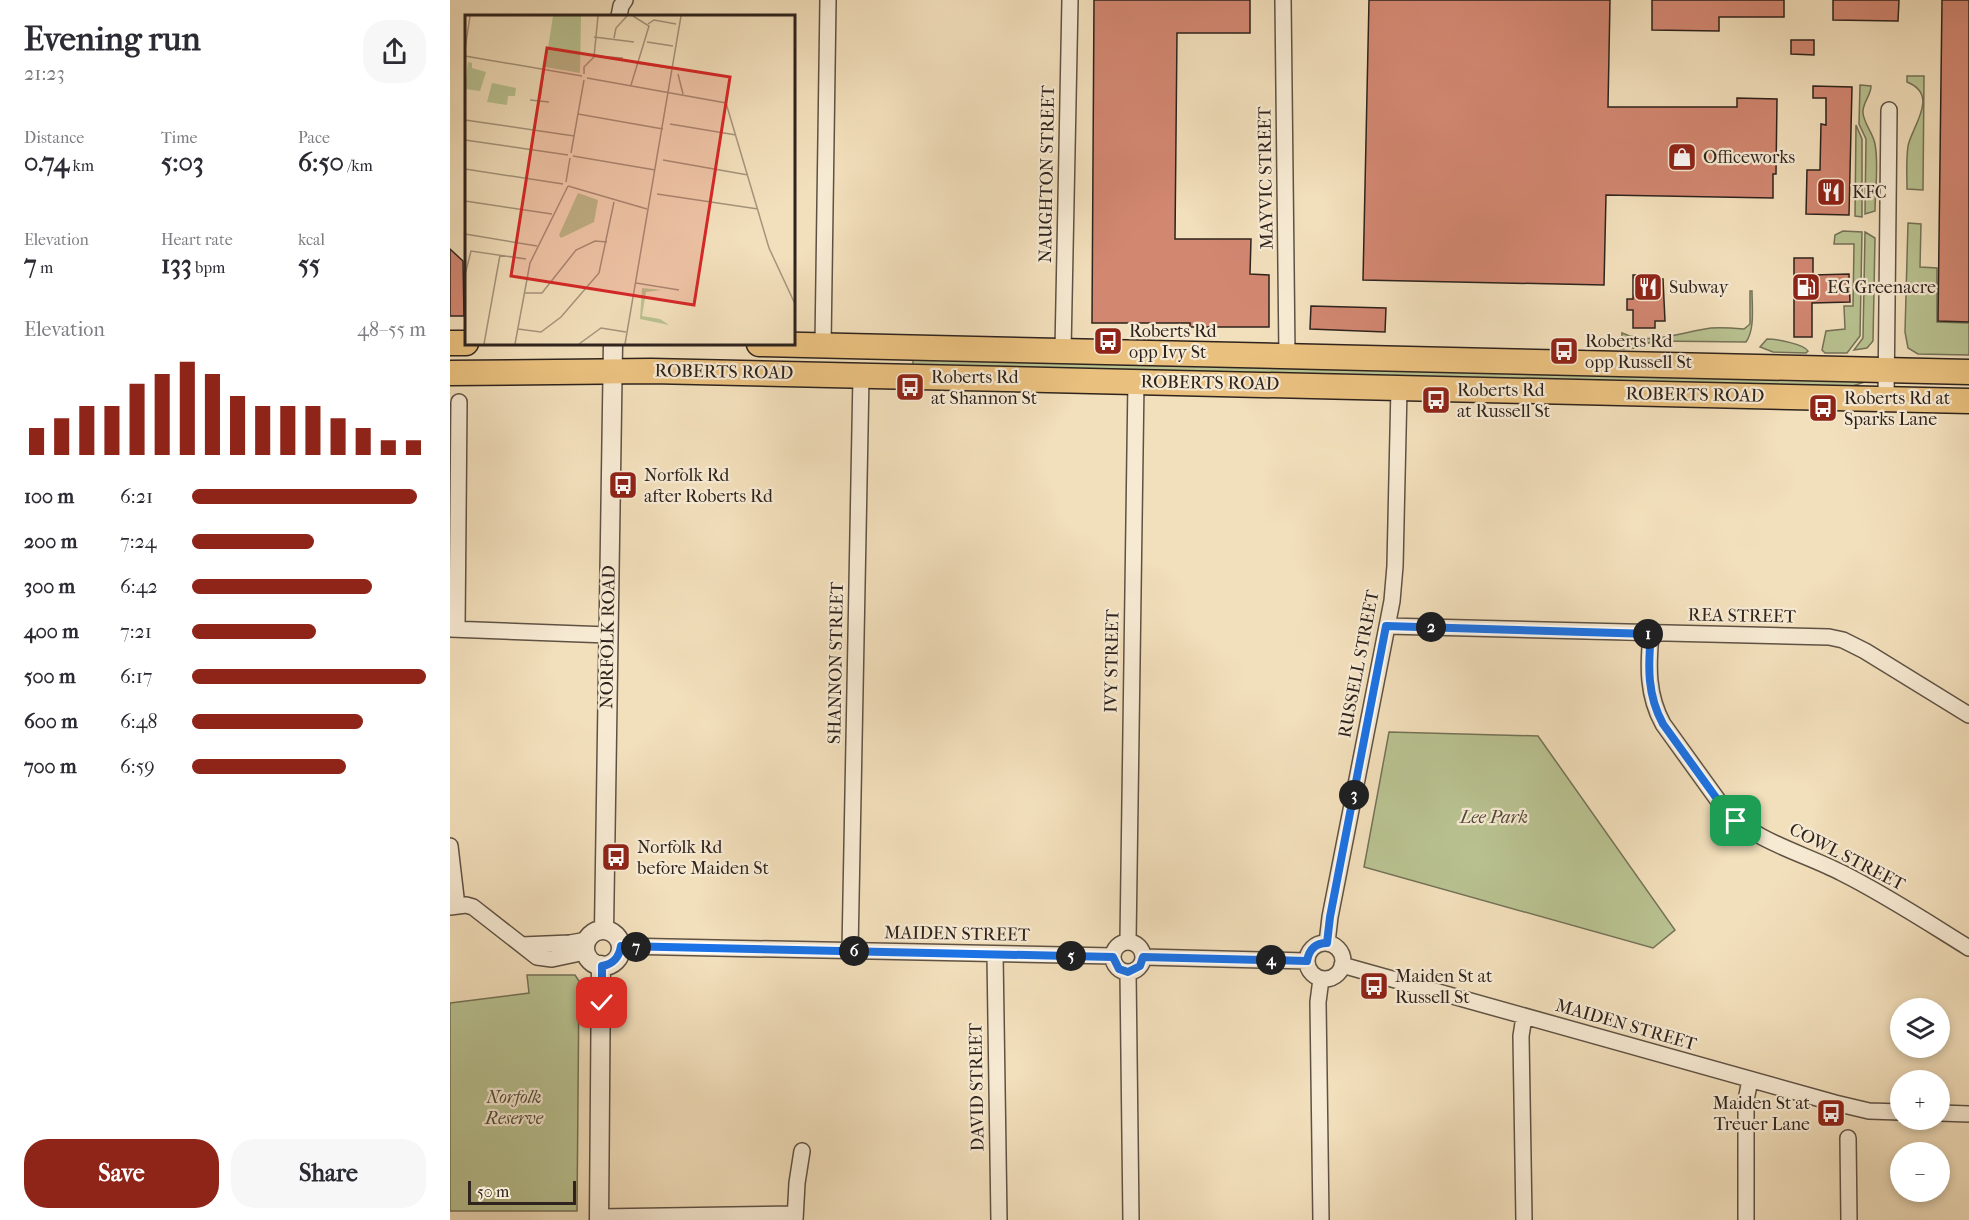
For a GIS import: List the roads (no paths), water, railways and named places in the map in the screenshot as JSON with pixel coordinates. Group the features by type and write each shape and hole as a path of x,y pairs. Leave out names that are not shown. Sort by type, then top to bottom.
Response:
{"highway":[{"name":"ROBERTS ROAD","path":"795,345 1969,372"},
{"name":"ROBERTS ROAD","path":"450,373 613,371 1969,401"}],"street":[{"path":"619,15 624,0"},
{"path":"824,345 828,0"},
{"name":"NAUGHTON STREET","path":"1063,350 1070,0"},
{"name":"MAYVIC STREET","path":"1283,0 1287,356"},
{"path":"1886,399 1889,110"},
{"name":"NORFOLK ROAD","path":"604,930 613,345"},
{"name":"SHANNON STREET","path":"850,951 861,376"},
{"name":"IVY STREET","path":"1128,941 1136,381"},
{"name":"RUSSELL STREET","path":"1327,943 1330,917 1392,601 1395,566 1399,388"},
{"path":"459,402 453,629 608,634"},
{"name":"REA STREET","path":"1386,626 1836,639 1865,651 1969,714"},
{"name":"COWL STREET","path":"1651,634 1649,686 1655,711 1704,782 1736,821 1759,835 1861,883 1969,948"},
{"path":"450,846 454,906 473,907 529,952 543,959 552,959 586,946 596,931 604,930 617,937 621,946 613,962 602,966 591,961 586,946"},
{"path":"1128,941 1141,948 1143,957 1140,966 1128,972 1119,969 1113,957 1119,944 1128,941"},
{"path":"1327,943 1340,951 1342,956 1342,965 1335,976 1322,979 1312,973 1307,961 1313,948 1320,944 1327,943"},
{"name":"MAIDEN STREET","path":"621,946 1113,957"},
{"name":"DAVID STREET","path":"995,954 999,1220"},
{"path":"1143,957 1307,961"},
{"name":"MAIDEN STREET","path":"1342,965 1750,1080 1860,1109 1890,1111"},
{"path":"602,966 599,1219 795,1217 802,1151"},
{"path":"1128,972 1131,1220"},
{"path":"1321,1220 1318,1002 1322,979"},
{"path":"1524,1017 1521,1036 1524,1220"},
{"path":"1746,1220 1746,1100 1750,1080"},
{"path":"1950,1113 1969,1114"},
{"path":"1848,1138 1849,1220"}],"place":[{"name":"Officeworks","path":"1682,157"},
{"name":"KFC","path":"1831,192"},
{"name":"Subway","path":"1648,287"},
{"name":"EG Greenacre","path":"1806,287"},
{"name":"Roberts Rd opp Ivy St","path":"1108,341"},
{"name":"Roberts Rd opp Russell St","path":"1564,351"},
{"name":"Roberts Rd at Shannon St","path":"910,387"},
{"name":"Roberts Rd at Russell St","path":"1436,400"},
{"name":"Roberts Rd at Sparks Lane","path":"1823,408"},
{"name":"Norfolk Rd after Roberts Rd","path":"623,485"},
{"name":"Norfolk Rd before Maiden St","path":"616,857"},
{"name":"Maiden St at Russell St","path":"1374,986"},
{"name":"Maiden St at Treuer Lane","path":"1831,1113"}],"park label":[{"name":"Lee Park","path":"1494,817"},
{"name":"Norfolk Reserve","path":"514,1107"}]}
